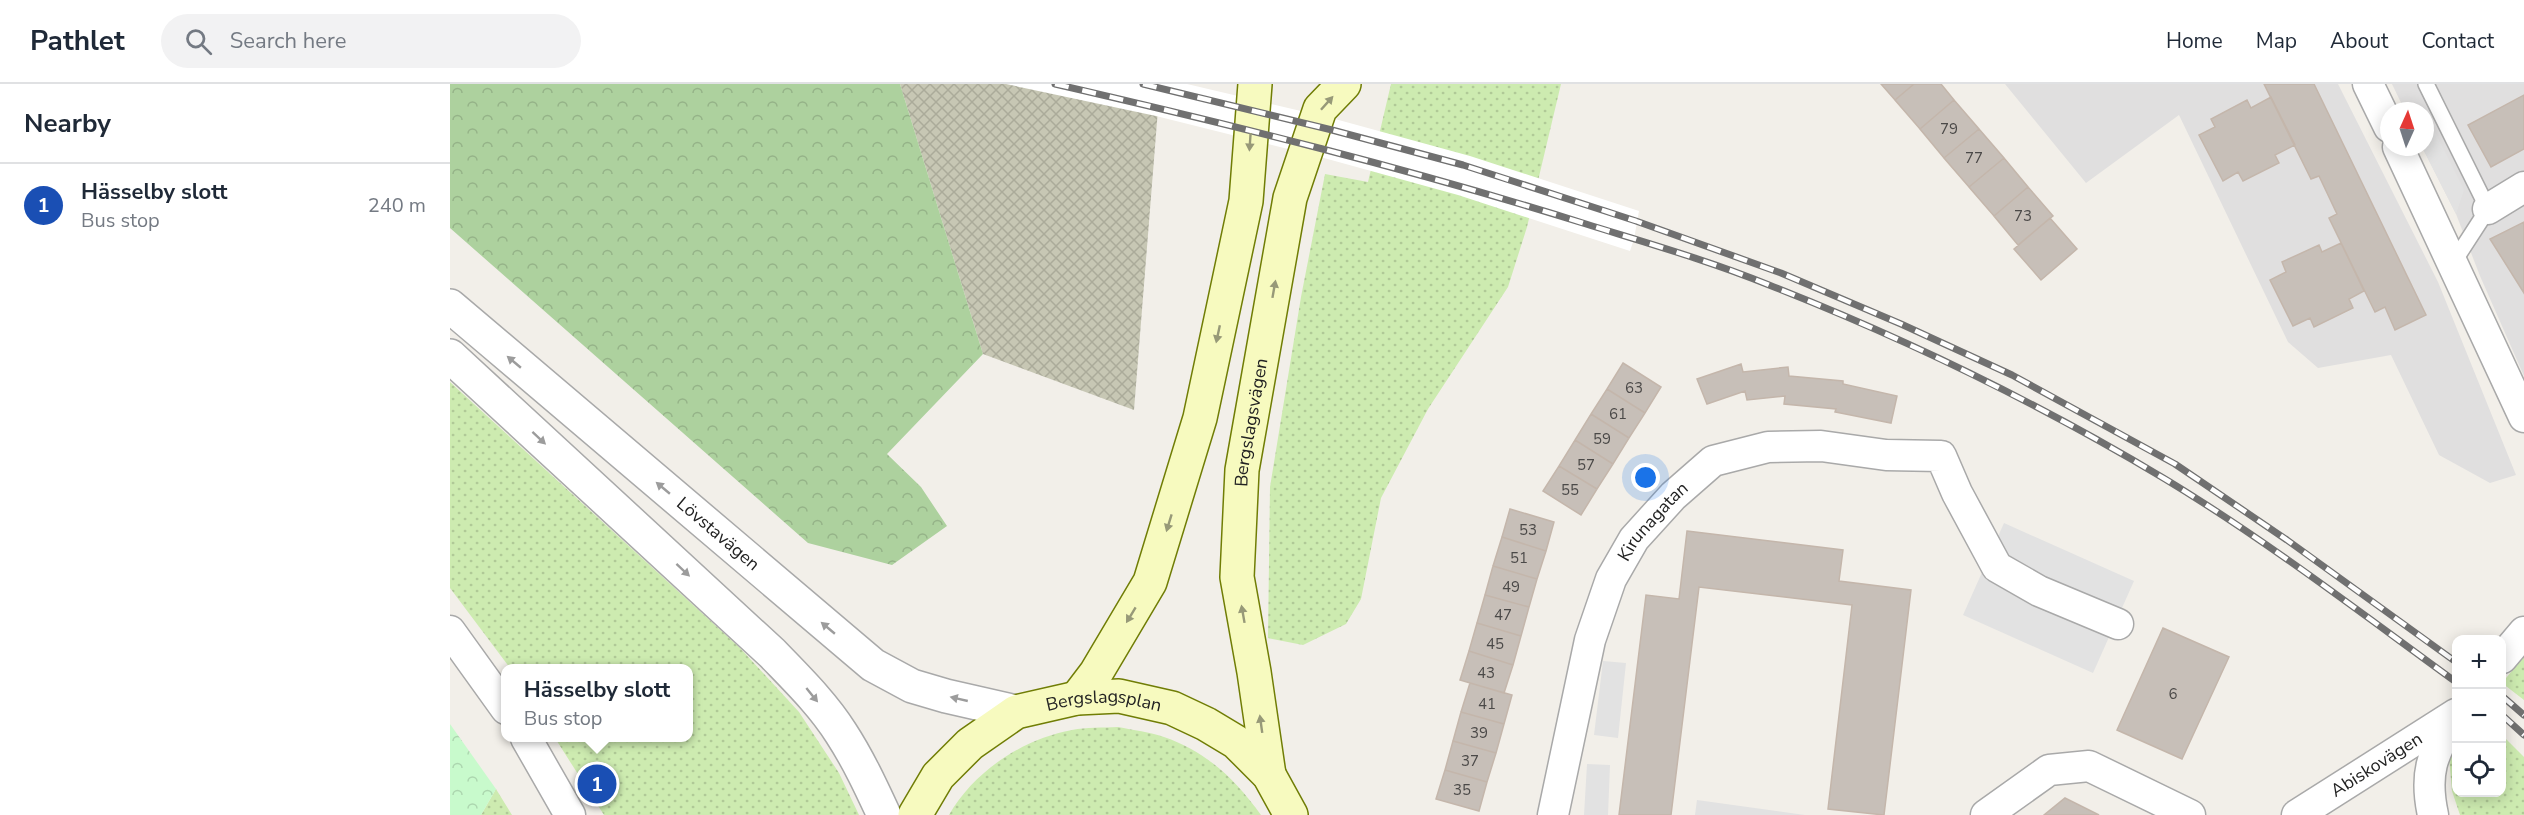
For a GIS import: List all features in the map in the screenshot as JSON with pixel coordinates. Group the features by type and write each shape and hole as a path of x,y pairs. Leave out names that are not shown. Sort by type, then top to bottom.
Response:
{"main road":[{"path":"1077,698 1096,673 1150,582 1200,418 1246,201 1254,84"},
{"name":"Bergslagsvägen","path":"1269,775 1254,672 1236,577 1242,470 1290,198 1320,109 1344,84"},
{"name":"Bergslagsplan","path":"915,815 938,776 970,744 1016,712 1077,698 1119,696 1172,708 1206,724 1236,742 1269,775 1291,815"}],"street":[{"path":"2368,84 2380,109"},
{"path":"2402,156 2524,417"},
{"path":"2488,209 2524,187"},
{"name":"Lövstavägen","path":"450,306 873,665 912,686 1016,712"},
{"path":"450,356 772,652 809,691 841,732 884,815"},
{"name":"Kirunagatan","path":"1553,815 1590,640 1611,579 1634,539 1673,496 1713,462 1768,447 1821,446 1886,455 1941,456 1957,493 1997,567 2039,591 2118,624"},
{"path":"450,631 501,702"},
{"path":"2506,653 2524,632"},
{"name":"Abiskovägen","path":"2297,815 2452,717"},
{"name":"Abiskovägen","path":"2433,815 2428,792 2434,752 2452,721"},
{"path":"528,742 570,815"},
{"path":"1986,815 2049,770 2089,766 2190,815"}],"lane":[{"path":"2426,84 2488,209 2453,263"}],"shaded area":[{"path":"900,84 1160,84 1134,410 983,354"},
{"path":"2005,84 2338,84 2438,282 2516,475 2490,483 2439,455 2391,355 2318,368 2288,342 2179,115 2086,183"},
{"path":"2392,84 2524,84 2524,376 2480,276 2456,214 2427,156 2434,156 2434,102 2401,102"},
{"path":"2434,130 2464,190 2456,214 2427,156 2434,156"},
{"path":"2004,523 2134,581 2093,673 1963,615"},
{"path":"1603,661 1626,663 1618,738 1594,735"},
{"path":"1587,764 1610,765 1608,815 1584,815"},
{"path":"1697,800 1805,815 1695,815"}],"green space":[{"path":"450,84 900,84 983,354 887,454 921,487 947,526 892,565 808,543 450,228"},
{"path":"1391,84 1561,84 1527,227 1508,287 1428,409 1381,498 1361,599 1346,624 1303,645 1268,638 1270,487 1301,297 1325,174 1368,182"},
{"path":"450,382 740,648 799,712 839,773 859,815 604,815 558,742 693,742 693,664 507,664 450,588"},
{"path":"2524,656 2524,700 2506,686 2506,678"},
{"path":"450,724 496,789 481,815 450,815"},
{"path":"1118,727 1159,735 1194,750 1230,778 1261,815 949,815 972,784 986,771 1018,749 1054,734 1072,730"},
{"path":"2506,739 2524,757 2524,815 2460,815 2454,797 2506,797"},
{"path":"2452,750 2452,791 2449,757"},
{"path":"496,789 512,815 481,815"}],"pier":[{"path":"1006,84 1187,84 1335,119 1470,156 1639,211 1634,239 1630,251 1458,195 1324,158 1156,116"}],"building":[{"path":"1881,84 1914,84 1895,100"},
{"path":"1914,84 1941,84 1954,100 1920,129 1895,100"},
{"path":"2264,84 2314,84 2426,315 2395,330 2385,307 2375,312 2329,218 2337,214 2319,176 2311,179"},
{"path":"2524,95 2524,149 2491,167 2468,125"},
{"path":"2271,97 2295,145 2275,155 2279,163 2243,181 2238,172 2223,181 2199,135 2215,127 2211,119 2247,100 2251,108"},
{"path":"1954,100 1979,129 1944,158 1920,129"},
{"path":"1979,129 2004,158 1969,187 1944,158"},
{"path":"2004,158 2028,187 1994,216 1969,187"},
{"path":"2028,187 2053,216 2018,245 1994,216"},
{"path":"2050,218 2077,249 2041,280 2014,249"},
{"path":"2524,222 2524,293 2490,239"},
{"path":"2341,243 2364,291 2349,299 2353,308 2314,327 2310,318 2293,326 2270,280 2286,272 2282,262 2319,245 2322,252"},
{"path":"1623,363 1661,387 1645,413 1607,389"},
{"path":"1741,364 1743,372 1788,367 1789,376 1843,381 1843,384 1897,396 1891,423 1835,412 1836,409 1784,404 1785,396 1747,400 1745,391 1707,404 1697,379"},
{"path":"1607,389 1645,413 1629,438 1591,414"},
{"path":"1591,414 1629,438 1613,464 1575,440"},
{"path":"1575,440 1613,464 1597,489 1559,466"},
{"path":"1559,466 1597,489 1581,515 1543,491"},
{"path":"1510,509 1554,522 1546,551 1502,537"},
{"path":"1687,531 1843,550 1839,581 1911,590 1884,815 1828,809 1852,605 1699,587 1671,815 1619,815 1646,595 1679,599"},
{"path":"1502,537 1546,551 1537,579 1493,566"},
{"path":"1493,566 1537,579 1529,607 1485,595"},
{"path":"1485,595 1529,607 1521,636 1477,623"},
{"path":"1477,623 1521,636 1513,665 1469,651"},
{"path":"2163,628 2229,657 2182,759 2117,730"},
{"path":"1469,651 1513,665 1504,693 1460,680"},
{"path":"1470,683 1512,695 1504,724 1461,712"},
{"path":"1461,712 1504,724 1496,753 1453,741"},
{"path":"1453,741 1496,753 1487,782 1445,770"},
{"path":"1445,770 1487,782 1479,811 1436,799"},
{"path":"2065,798 2099,815 2044,815"}],"railway":[{"path":"1055,84 1388,166 1520,204 1701,260 1820,305 1971,374 2118,451 2203,502 2452,679"},
{"path":"1143,84 1463,165 1636,221 1781,273 1901,324 2012,375 2175,464 2287,540 2452,659"},
{"path":"2506,699 2524,715"},
{"path":"2506,719 2524,735"}],"place":[{"name":"Hässelby slott","path":"597,784"}]}
